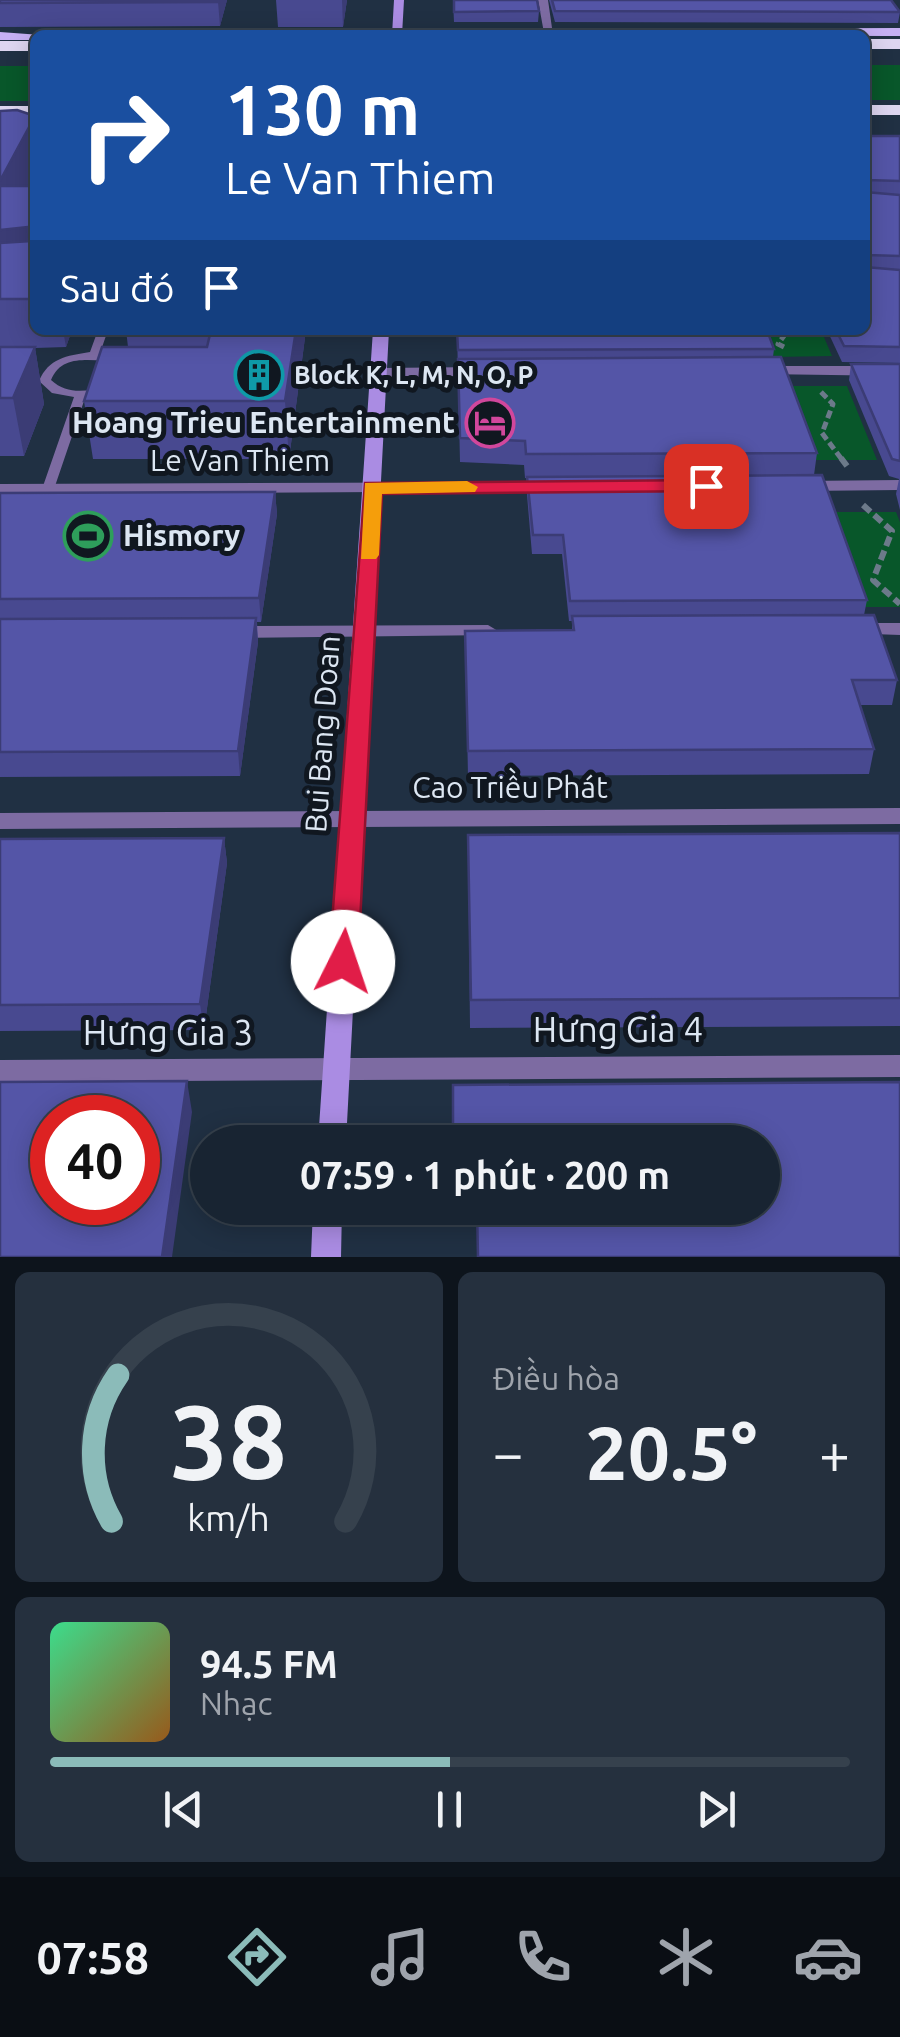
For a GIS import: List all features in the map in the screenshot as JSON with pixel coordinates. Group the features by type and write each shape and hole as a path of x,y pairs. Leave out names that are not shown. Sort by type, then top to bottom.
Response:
{"highway":[{"path":"870,44 900,44"},
{"path":"0,46 30,46"},
{"path":"870,58 900,58"},
{"path":"0,59 30,59"},
{"path":"870,110 900,110"},
{"path":"0,111 30,111"},
{"path":"870,126 900,126"},
{"path":"0,128 30,128"}],"main road":[{"path":"870,32 900,32"},
{"path":"0,36 30,36"}],"street":[{"path":"397,30 399,0"},
{"path":"543,0 548,30"},
{"name":"Bui Bang Doan","path":"333,1125 382,335"},
{"path":"750,371 900,371"},
{"path":"379,373 496,372"},
{"path":"778,486 900,486"},
{"name":"Le Van Thiem","path":"0,490 566,487"},
{"path":"820,630 900,629"},
{"path":"211,632 503,631"},
{"name":"Cao Triều Phát","path":"0,821 900,816"},
{"name":"Hưng Gia 4","path":"336,1069 900,1066"},
{"name":"Hưng Gia 3","path":"0,1071 336,1069"},
{"path":"326,1257 327,1225"}],"lane":[{"path":"94,355 101,335"},
{"path":"116,386 80,395 56,391 45,381 50,368 69,358 118,358 129,368"},
{"path":"48,489 80,395"}],"path":[{"path":"809,371 815,386 832,404 820,424 822,442 845,460 866,512 892,531 873,580 900,604"}],"green space":[{"path":"870,65 900,65 900,100 870,100"},
{"path":"0,66 30,66 30,101 0,101"},
{"path":"767,335 823,335 832,356 774,357"},
{"path":"787,386 847,386 877,460 813,460"},
{"path":"831,512 896,512 900,522 900,607 864,607"}],"building":[{"path":"218,0 218,2 0,3"},
{"path":"454,0 537,0 539,11 454,12"},
{"path":"552,0 891,0 900,12 555,11"},
{"path":"0,111 30,114 30,125 0,181"},
{"path":"870,136 900,136 900,181 870,180"},
{"path":"0,186 30,186 30,241 27,227 0,230"},
{"path":"870,192 900,195 900,256 870,255"},
{"path":"30,241 30,299 0,299 0,243"},
{"path":"870,267 900,270 900,347 844,346 838,335 870,335"},
{"path":"210,335 295,335 285,401 84,401 102,347 207,347"},
{"path":"457,335 769,335 774,349 458,350"},
{"path":"0,347 35,347 13,398 0,398"},
{"path":"781,357 817,453 526,454 525,441 460,438 458,359"},
{"path":"851,364 900,364 900,461 892,459"},
{"path":"822,475 867,600 570,601 563,535 533,535 527,477"},
{"path":"275,492 259,598 0,599 0,493"},
{"path":"874,615 897,680 852,680 874,749 468,751 465,631 574,630 572,616"},
{"path":"256,618 238,751 0,752 0,619"},
{"path":"900,833 900,998 471,1000 468,835"},
{"path":"224,838 200,1004 0,1005 0,839"},
{"path":"187,1081 162,1257 0,1257 0,1082"},
{"path":"900,1082 900,1257 478,1257 477,1225 780,1225 780,1125 453,1125 453,1085"}],"slow traffic":[{"path":"369,555 372,488 467,487"}],"place":[{"name":"Block K, L, M, N, O, P","path":"259,375"},
{"name":"Hoang Trieu Entertainment","path":"490,423"},
{"name":"Hismory","path":"88,536"}],"route":[{"path":"343,962 372,488 706,486"}]}
